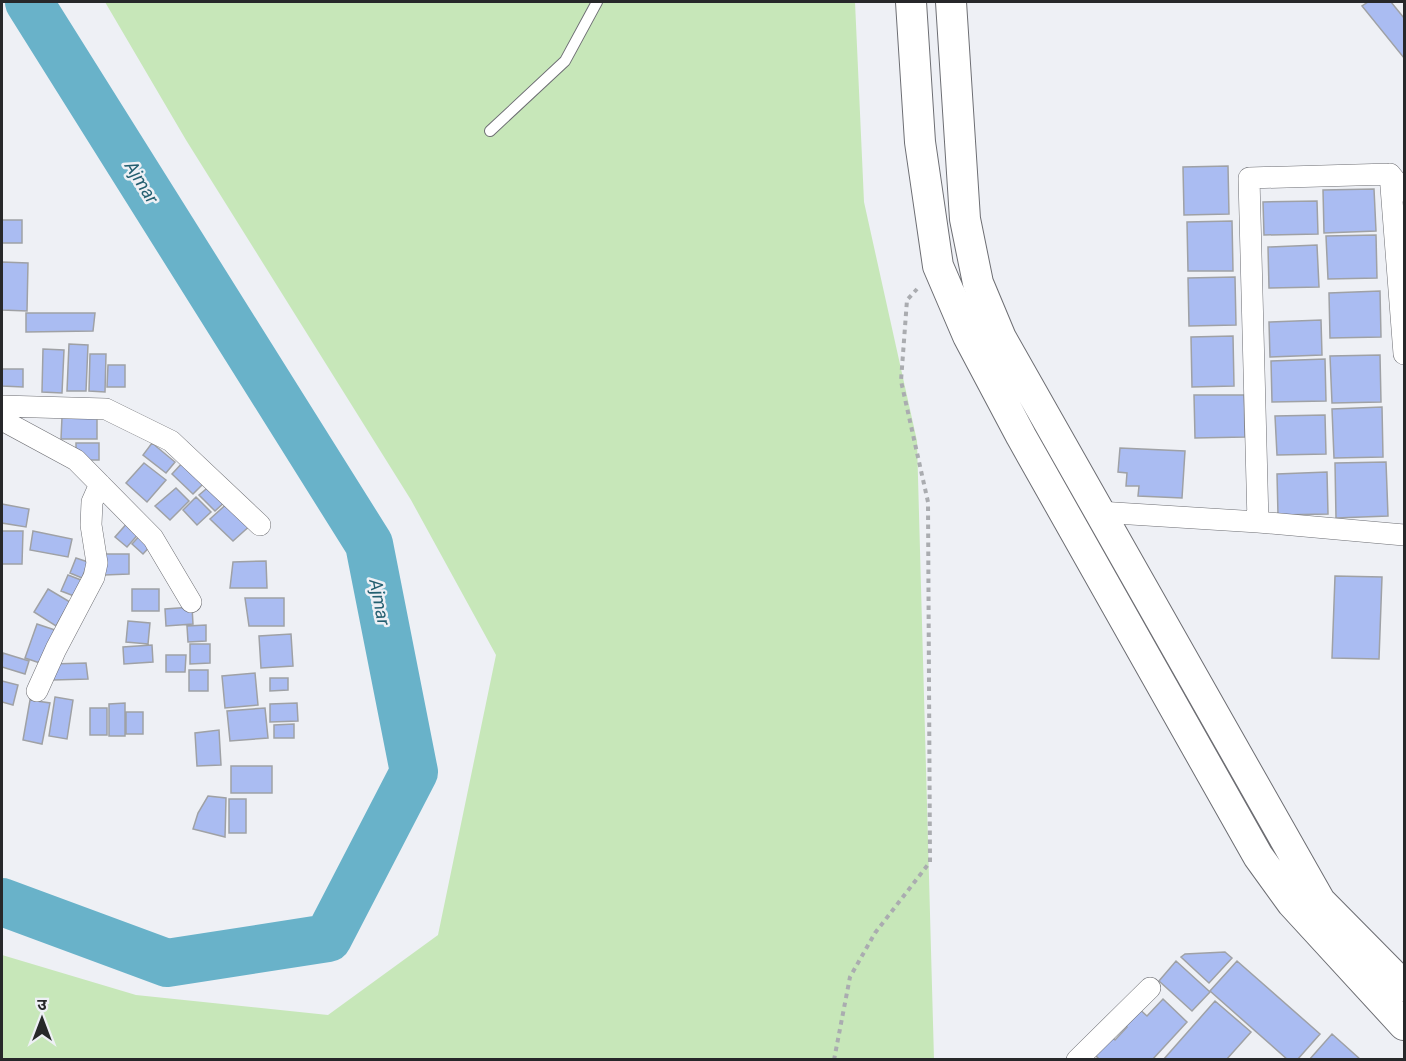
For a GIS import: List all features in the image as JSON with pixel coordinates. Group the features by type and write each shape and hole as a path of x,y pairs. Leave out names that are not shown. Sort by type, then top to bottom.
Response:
{"street":[{"path":"911,2 920,142 938,266 968,336 1021,436 1258,856 1292,903 1404,1025"},
{"path":"951,2 965,219 978,283 1001,338 1320,901 1404,986"},
{"path":"1258,522 1249,178 1390,174"},
{"path":"1390,174 1404,191"},
{"path":"1390,174 1404,354"},
{"path":"2,406 106,409 171,441 260,525"},
{"path":"2,420 76,460 153,538 191,602"},
{"path":"38,691 56,649 94,577 97,563 91,525 92,502 100,484"},
{"path":"1100,512 1258,522 1404,535"},
{"path":"1077,1059 1150,988"}],"lane":[{"path":"490,131 565,61 597,2"}],"path":[{"path":"834,1059 850,976 875,933 930,862 928,502 901,381 907,300 938,266"}],"green space":[{"path":"105,2 855,2 864,202 917,441 934,1059 2,1059 2,955 136,995 328,1015 438,935 496,655 411,500 186,140"}],"building":[{"path":"1368,2 1391,2 1404,18 1404,58 1362,6"},
{"path":"1228,166 1229,214 1184,215 1183,167"},
{"path":"1374,189 1376,231 1324,233 1323,190"},
{"path":"1317,201 1318,234 1264,235 1263,202"},
{"path":"2,220 22,220 22,243 2,243"},
{"path":"1232,221 1233,271 1188,271 1187,222"},
{"path":"1376,235 1377,278 1328,279 1326,236"},
{"path":"1317,245 1319,287 1269,288 1268,247"},
{"path":"2,262 28,263 27,311 2,310"},
{"path":"1235,277 1236,325 1189,326 1188,278"},
{"path":"1380,291 1381,337 1330,338 1329,293"},
{"path":"26,313 95,313 93,331 26,332"},
{"path":"1321,320 1322,355 1270,357 1269,322"},
{"path":"1233,336 1234,386 1192,387 1191,337"},
{"path":"69,344 88,345 86,391 67,391"},
{"path":"43,349 64,350 62,393 42,392"},
{"path":"90,354 106,354 105,392 89,391"},
{"path":"1380,355 1381,402 1332,403 1330,356"},
{"path":"1325,359 1326,401 1272,402 1271,361"},
{"path":"108,365 125,365 125,387 107,387"},
{"path":"2,369 23,369 23,387 2,386"},
{"path":"1194,395 1244,395 1245,437 1195,438"},
{"path":"1382,407 1383,457 1334,458 1332,409"},
{"path":"1325,415 1326,454 1277,455 1275,416"},
{"path":"62,417 97,417 97,439 61,439"},
{"path":"76,443 99,443 99,460 76,460"},
{"path":"152,443 175,462 166,473 143,455"},
{"path":"1120,448 1185,451 1182,498 1138,496 1139,486 1126,486 1127,473 1118,472"},
{"path":"184,461 205,482 193,494 172,474"},
{"path":"1386,462 1388,516 1336,518 1335,463"},
{"path":"144,463 166,480 147,502 126,483"},
{"path":"1327,472 1328,514 1278,515 1277,474"},
{"path":"212,484 227,500 215,511 199,495"},
{"path":"176,488 189,501 170,520 155,506"},
{"path":"196,497 211,512 197,525 183,510"},
{"path":"231,500 253,523 233,541 210,519"},
{"path":"2,504 29,509 26,527 2,523"},
{"path":"129,521 141,531 127,547 115,537"},
{"path":"2,531 23,531 22,564 2,564"},
{"path":"33,531 72,539 68,557 30,550"},
{"path":"143,532 154,542 143,554 132,544"},
{"path":"103,554 129,554 129,574 104,575"},
{"path":"76,558 88,562 82,578 70,573"},
{"path":"266,561 267,588 230,588 233,562"},
{"path":"68,575 81,580 74,596 61,591"},
{"path":"1335,576 1382,577 1379,659 1332,658"},
{"path":"48,589 70,602 56,626 34,612"},
{"path":"132,589 159,589 159,611 132,611"},
{"path":"245,598 284,598 284,626 249,626"},
{"path":"192,607 193,624 166,626 165,609"},
{"path":"128,621 150,623 148,644 126,642"},
{"path":"37,624 58,631 46,665 25,658"},
{"path":"206,625 206,641 188,642 187,626"},
{"path":"291,634 293,666 261,668 259,636"},
{"path":"190,644 210,644 210,663 190,664"},
{"path":"152,645 153,662 124,664 123,647"},
{"path":"3,653 29,661 25,674 2,667"},
{"path":"166,655 186,655 185,672 166,672"},
{"path":"86,663 88,679 53,680 52,664"},
{"path":"189,670 208,670 208,691 189,691"},
{"path":"255,673 258,705 225,708 222,676"},
{"path":"270,678 288,678 288,690 270,691"},
{"path":"2,681 18,685 13,705 2,702"},
{"path":"55,697 73,700 67,739 49,736"},
{"path":"30,700 50,703 42,744 23,740"},
{"path":"125,703 125,736 109,736 109,704"},
{"path":"297,703 298,721 270,722 270,704"},
{"path":"90,708 107,708 107,735 90,735"},
{"path":"265,708 268,738 230,741 227,711"},
{"path":"126,712 143,712 143,734 126,734"},
{"path":"294,724 294,738 274,738 274,725"},
{"path":"219,730 221,765 197,766 195,733"},
{"path":"231,766 272,766 272,793 231,793"},
{"path":"208,796 226,798 225,837 193,829 198,813"},
{"path":"229,799 246,799 246,833 229,833"},
{"path":"1225,952 1232,958 1209,983 1181,957 1185,954"},
{"path":"1176,961 1210,992 1192,1011 1159,981"},
{"path":"1237,961 1320,1034 1297,1060 1288,1060 1210,991"},
{"path":"1163,999 1187,1022 1152,1060 1100,1060 1094,1054 1111,1036 1115,1040 1127,1027 1122,1023 1137,1007 1147,1016"},
{"path":"1215,1001 1251,1032 1226,1060 1163,1060"},
{"path":"1332,1034 1361,1060 1309,1060"}],"waterway":[{"name":"Ajmar","path":"2,902 167,963 328,938 414,772 369,544 29,2"}]}
